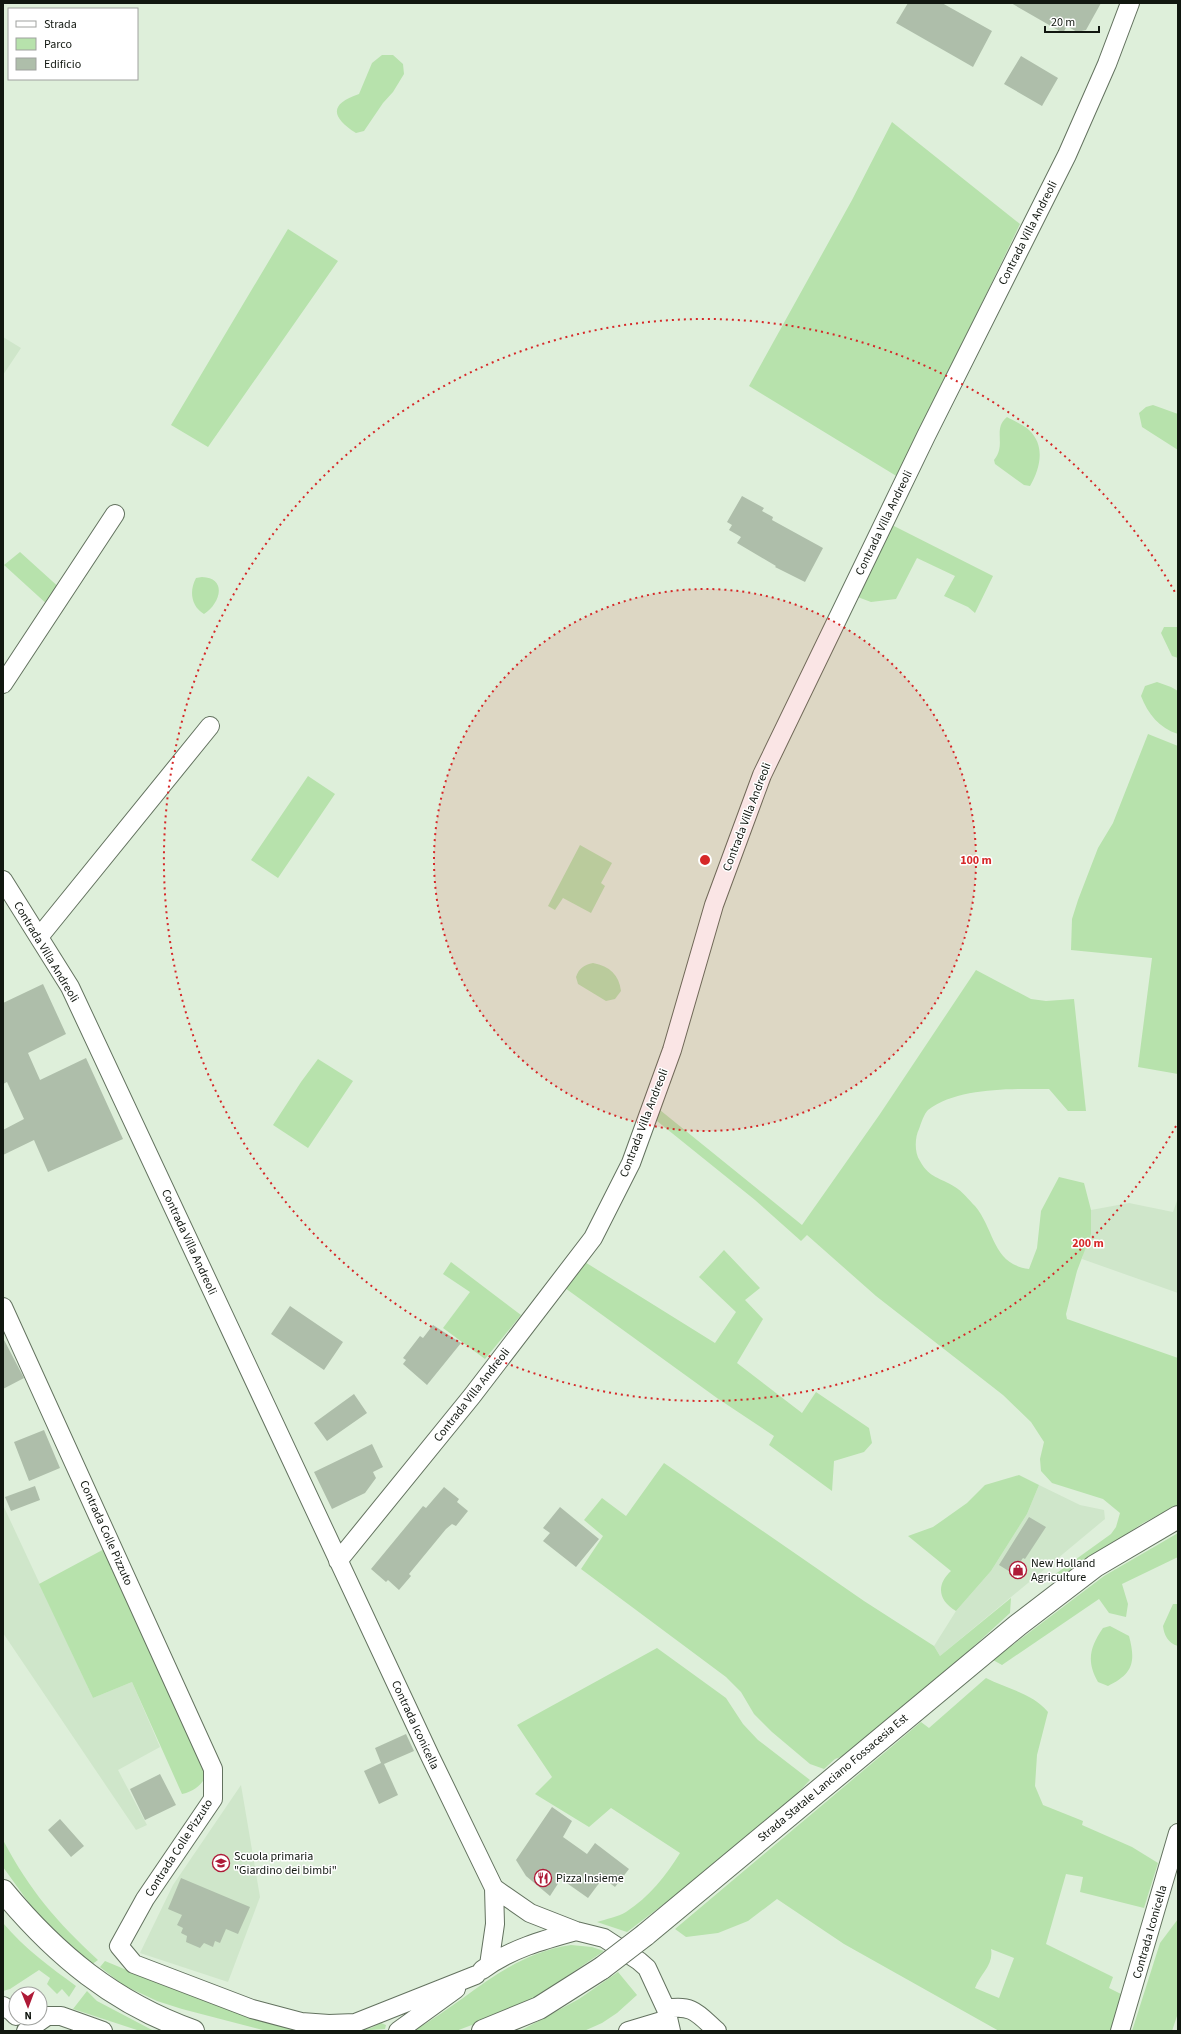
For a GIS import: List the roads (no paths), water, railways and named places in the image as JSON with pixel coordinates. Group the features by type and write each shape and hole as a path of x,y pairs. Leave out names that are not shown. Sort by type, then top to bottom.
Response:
{"main road":[{"name":"Strada Statale Lanciano Fossacesia Est","path":"483,2031 539,2008 602,1968 645,1935 1018,1625 1095,1566 1178,1517"},
{"path":"3,1891 31,1925 71,1961 109,1991 161,2020 193,2031"}],"street":[{"name":"Contrada Villa Andreoli","path":"3,880 70,987 338,1561 472,1396 593,1238 630,1163 672,1050 714,905 762,775 926,436 1067,155 1130,3"},
{"path":"3,684 115,514"},
{"path":"39,937 210,726"},
{"name":"Contrada Colle Pizzuto","path":"3,1307 213,1769 213,1798 145,1899 119,1946 134,1964 252,2009 301,2022 328,2024 355,2023 482,1970"},
{"name":"Contrada Iconicella","path":"338,1561 494,1888 495,1924 482,1970"},
{"name":"Contrada Iconicella","path":"1120,2031 1178,1833"},
{"name":"Contrada Iconicella","path":"494,1888 530,1913 576,1930 604,1938 639,1961 647,1968 668,2020"},
{"path":"398,2031 482,1970 511,1952 576,1930"},
{"path":"628,2031 668,2020 681,2006 695,2011 717,2031"},
{"path":"48,2016 61,2016 103,2031"}],"place":[{"name":"New Holland Agriculture","path":"1018,1570"},
{"name":"Scuola primaria \"Giardino dei bimbi\"","path":"221,1863"},
{"name":"Pizza Insieme","path":"543,1878"}]}
